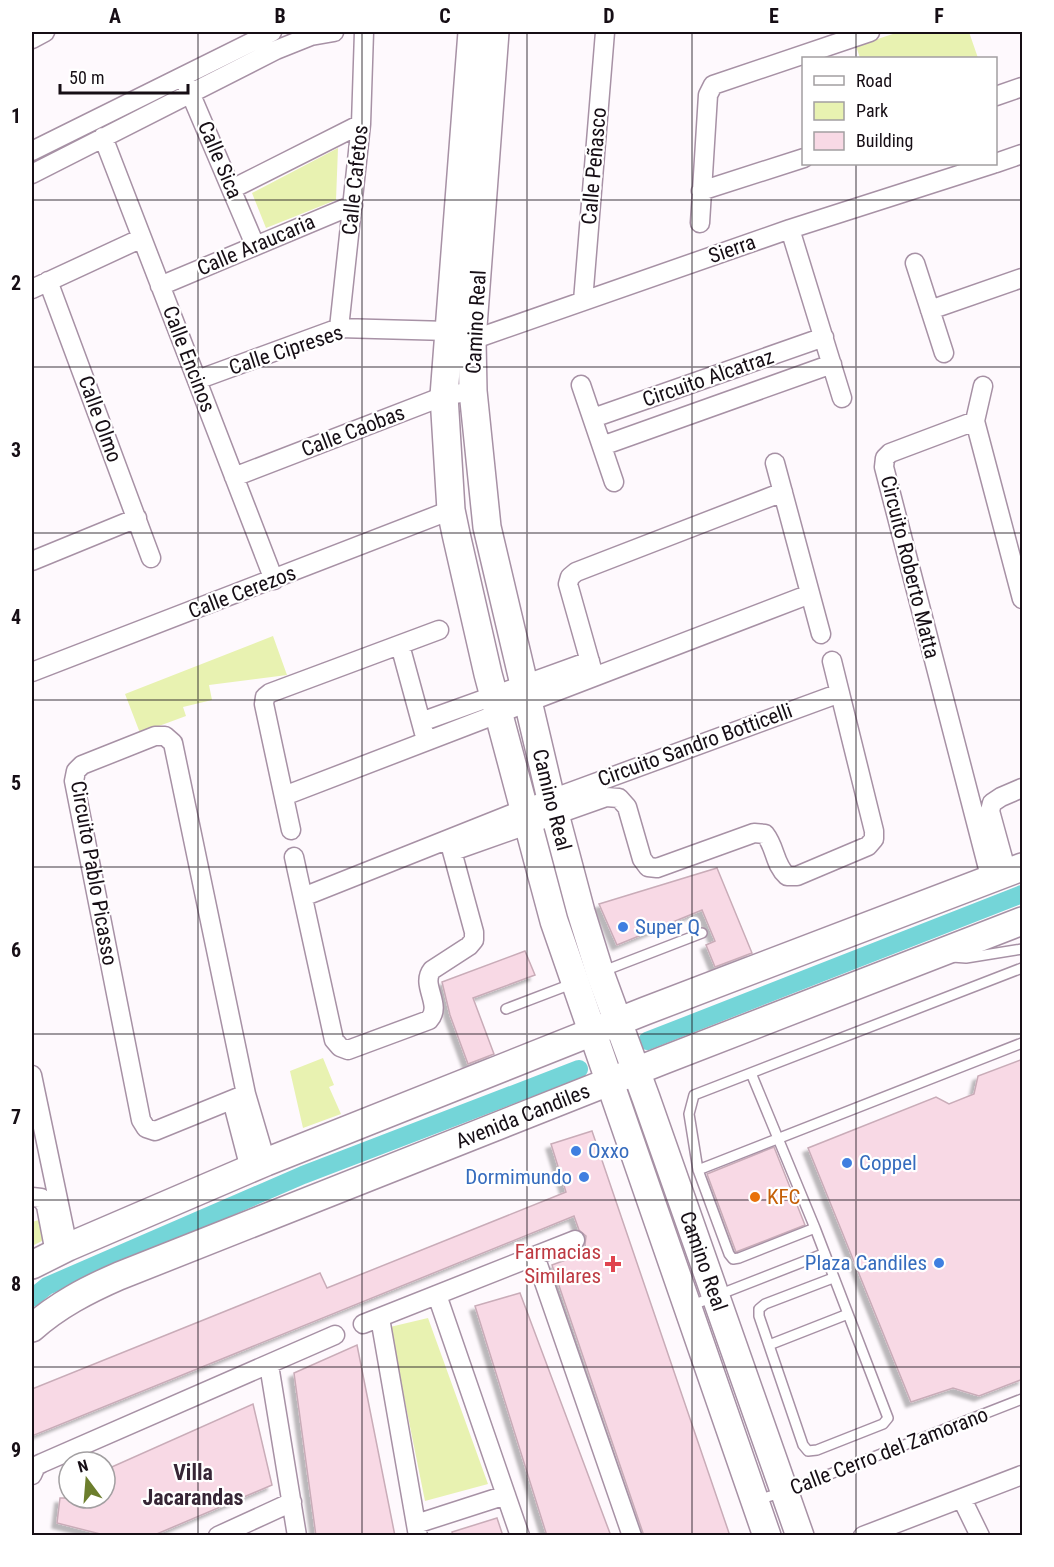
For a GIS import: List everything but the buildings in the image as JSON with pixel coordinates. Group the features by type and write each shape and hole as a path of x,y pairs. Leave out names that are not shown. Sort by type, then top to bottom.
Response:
{"street":[{"path":"32,39 45,32"},
{"path":"32,151 272,32"},
{"path":"32,174 276,50 311,36 334,32"},
{"name":"Calle Cafetos","path":"339,328 361,124 364,32"},
{"name":"Camino Real","path":"472,32 460,336 473,391 486,527 581,912 592,1033 767,1536"},
{"name":"Camino Real","path":"495,32 460,336 444,396 451,510 496,704 554,921 587,978 618,1022 800,1536"},
{"name":"Calle Peñasco","path":"583,301 605,32"},
{"path":"700,223 708,95 713,85 870,32"},
{"name":"Calle Sica","path":"183,76 255,245"},
{"path":"997,96 1023,87"},
{"path":"232,189 361,124"},
{"name":"Calle Encinos","path":"103,137 274,580"},
{"name":"Sierra","path":"997,162 1023,154"},
{"path":"701,191 802,159"},
{"name":"Sierra","path":"460,336 583,301 790,229 988,165"},
{"name":"Calle Araucaria","path":"160,286 353,205"},
{"path":"790,229 842,398"},
{"path":"32,289 142,238"},
{"path":"915,263 944,353"},
{"path":"930,310 1023,278"},
{"name":"Calle Olmo","path":"48,281 152,558"},
{"name":"Calle Cipreses","path":"197,381 339,328 460,336"},
{"name":"Circuito Alcatraz","path":"592,418 824,337"},
{"name":"Circuito Alcatraz","path":"602,446 832,364"},
{"path":"581,385 614,482"},
{"path":"983,386 975,421 1023,599"},
{"name":"Calle Caobas","path":"234,477 444,396 473,391"},
{"name":"Circuito Roberto Matta","path":"975,421 890,453 885,458 884,467 1007,873"},
{"path":"776,463 821,634"},
{"path":"592,669 568,584 570,577 576,572 783,492"},
{"name":"Calle Cerezos","path":"32,672 451,510"},
{"path":"33,554 136,518"},
{"path":"421,722 496,704 810,594"},
{"path":"291,830 264,704 265,697 270,693 439,630"},
{"path":"400,645 426,741"},
{"name":"Circuito Sandro Botticelli","path":"553,806 606,797 619,798 627,807 642,859 648,867 657,868 754,833 765,834 771,842 780,869 788,876 797,876 868,846 874,839 874,831 832,661"},
{"name":"Circuito Sandro Botticelli","path":"553,806 840,693"},
{"path":"284,796 426,741 496,704"},
{"name":"Circuito Pablo Picasso","path":"239,1097 155,1131 147,1128 141,1120 74,781 76,771 82,765 155,736 165,736 173,743 239,1097 258,1166"},
{"path":"32,1265 258,1166 618,1022 1007,873 990,811 992,803 1000,796 1023,788"},
{"path":"303,897 553,806"},
{"path":"294,857 334,1040 340,1047 348,1050 429,1020 434,1015 434,1007 428,979 429,973 470,946 474,940 474,932 451,844"},
{"name":"Avenida Candiles","path":"32,1328 80,1293 119,1276 609,1082 865,987 931,956 1023,921"},
{"path":"32,1075 62,1250"},
{"path":"32,1197 41,1198 45,1203 62,1250"},
{"path":"506,1495 417,1530 371,1321 575,1240"},
{"path":"535,1256 632,1536"},
{"path":"437,1295 520,1536"},
{"path":"32,1475 36,1466 42,1463 335,1335"},
{"path":"270,1365 297,1536"},
{"path":"863,1536 1023,1475"},
{"path":"962,1499 980,1536"},
{"path":"218,1536 292,1502"}],"lane":[{"path":"506,1009 702,933"},
{"path":"931,956 966,958 1023,949"},
{"path":"815,1228 733,1259 729,1254 698,1170 689,1114 694,1095 1023,968"},
{"path":"698,1170 1023,1043"},
{"path":"751,1073 815,1228 823,1254 833,1278 848,1314 888,1418 882,1424 817,1450 808,1451 803,1445 759,1317 759,1309 765,1304 833,1278"},
{"path":"688,1307 823,1254"},
{"path":"769,1345 848,1314"},
{"name":"Calle Cerro del Zamorano","path":"755,1500 784,1492 1023,1399"}],"green space":[{"path":"899,32 969,32 978,57 860,57 856,46"},
{"path":"338,148 336,200 266,228 252,193"},
{"path":"273,636 287,675 209,685 212,700 183,707 186,716 140,733 125,694"},
{"path":"323,1058 334,1085 329,1087 341,1114 303,1128 290,1071"},
{"path":"42,1219 48,1238 32,1246 32,1222"},
{"path":"428,1318 488,1484 425,1501 390,1327"}],"waterway":[{"path":"647,1041 1022,894"},
{"path":"32,1298 47,1286 303,1175 579,1069"}],"place":[{"name":"Super Q","path":"623,927"},
{"name":"Oxxo","path":"576,1151"},
{"name":"Coppel","path":"847,1163"},
{"name":"Dormimundo","path":"584,1177"},
{"name":"KFC","path":"755,1197"},
{"name":"Plaza Candiles","path":"939,1263"},
{"name":"Farmacias Similares","path":"613,1264"}],"district":[{"name":"Villa Jacarandas","path":"193,1484"}]}
